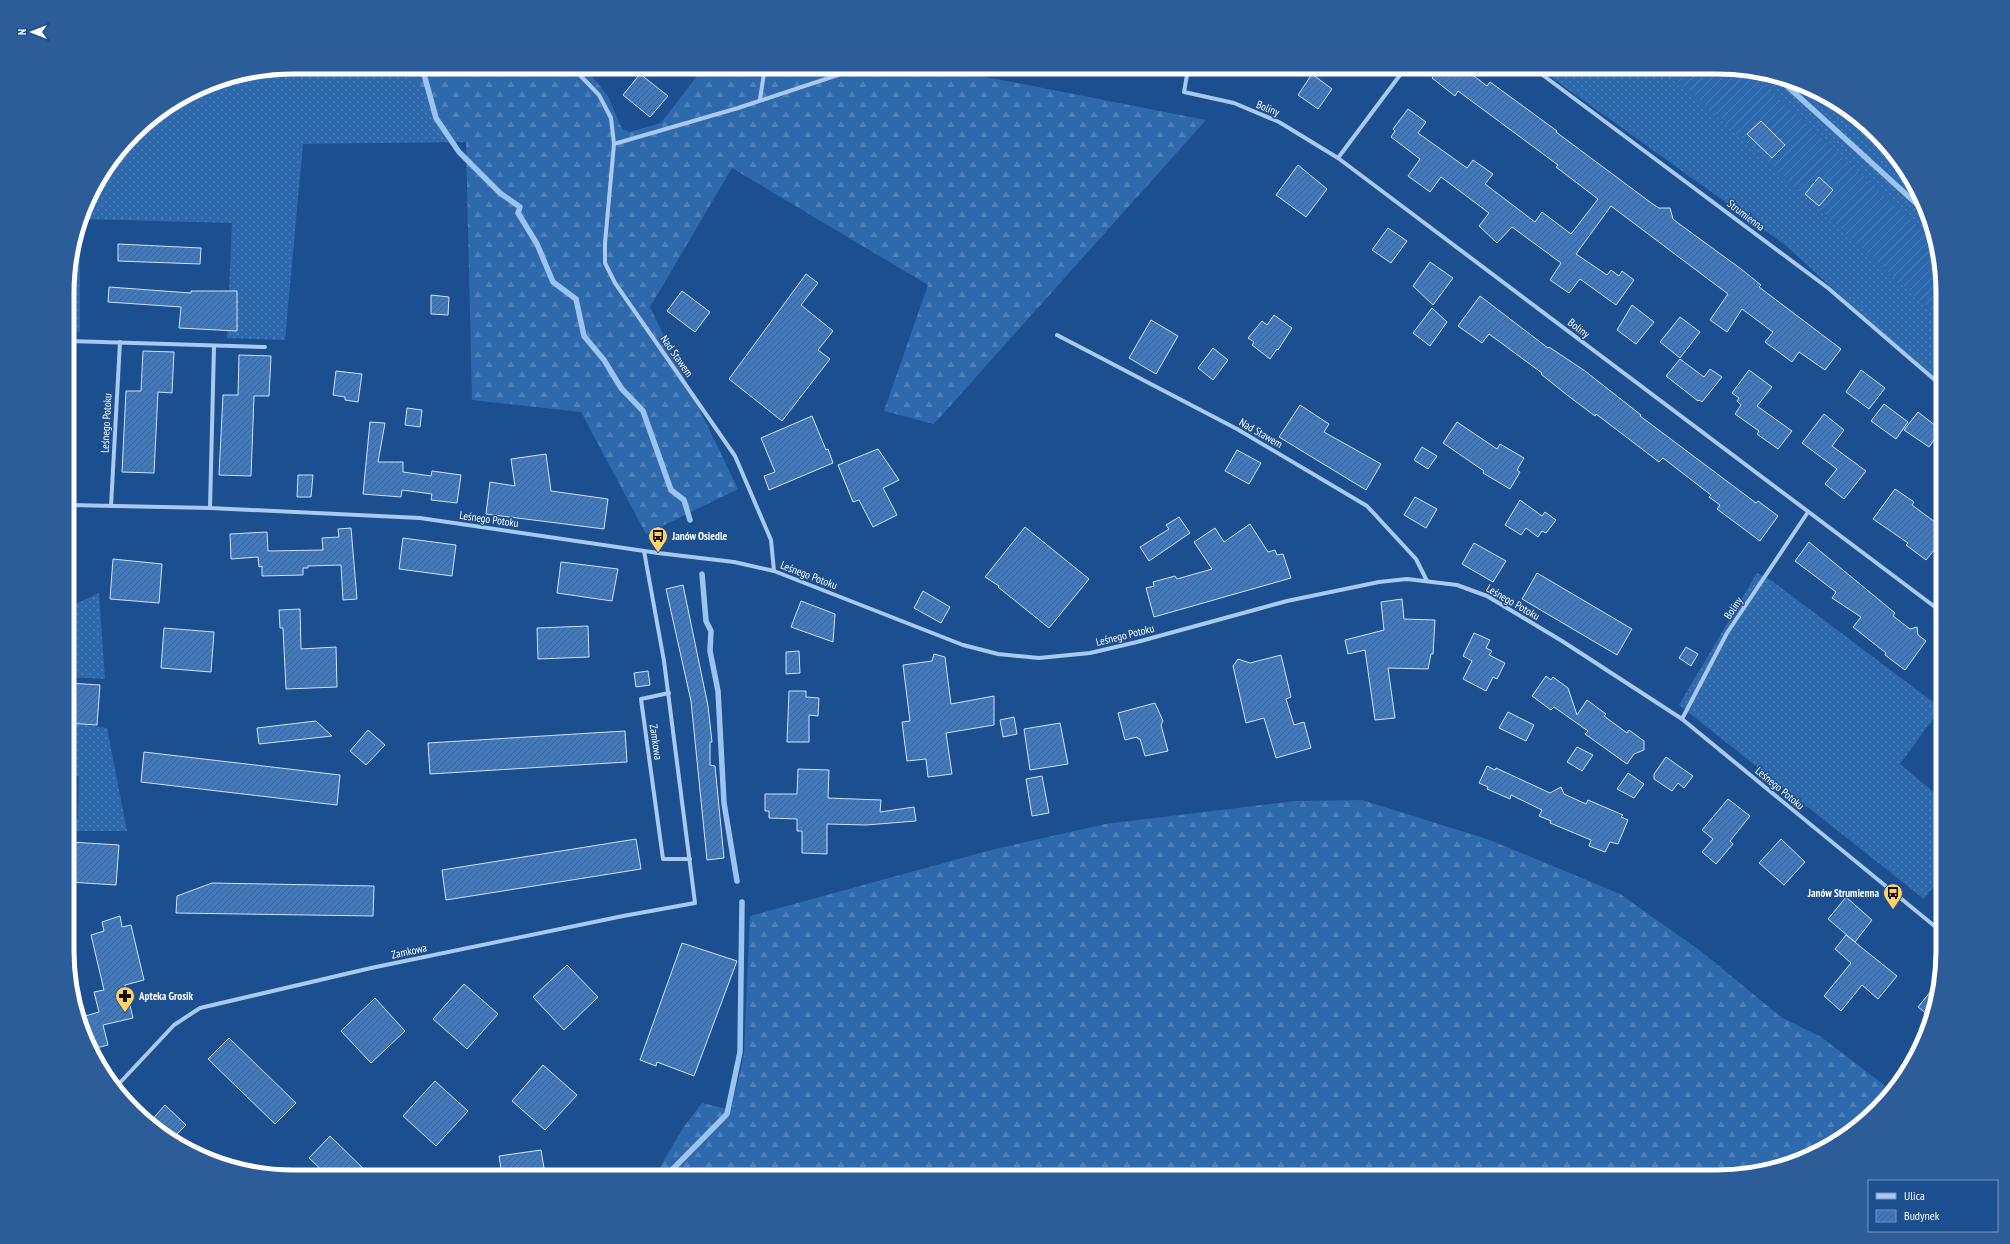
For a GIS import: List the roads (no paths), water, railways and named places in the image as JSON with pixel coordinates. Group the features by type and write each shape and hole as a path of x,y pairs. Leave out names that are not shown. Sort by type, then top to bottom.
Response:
{"street":[{"name":"Nad Stawem","path":"579,74 599,95 611,118 614,144 605,243 605,263 615,283 735,456 771,540 774,571"},
{"path":"760,99 764,74"},
{"path":"614,144 738,108 760,99 840,74"},
{"name":"Boliny","path":"1188,74 1184,92 1234,103 1279,122 1338,158 1936,608"},
{"path":"1338,158 1401,74"},
{"name":"Strumienna","path":"1541,74 1828,288 1936,382"},
{"name":"Nad Stawem","path":"1057,335 1237,429 1367,506 1416,559 1427,581"},
{"path":"74,341 265,348"},
{"name":"Leśnego Potoku","path":"111,506 120,342"},
{"path":"210,508 214,347"},
{"name":"Leśnego Potoku","path":"74,505 210,508 420,518 644,551 734,562 774,571 963,646 998,654 1039,658 1090,652 1287,601 1379,582 1407,579 1457,585 1487,596 1562,641 1682,719 1936,928"},
{"name":"Boliny","path":"1682,719 1727,633 1808,512"},
{"name":"Zamkowa","path":"119,1084 174,1025 200,1008 371,968 623,916 695,903 669,693 644,551"},
{"name":"Zamkowa","path":"669,693 642,699 663,859 690,859"}],"waterway":[{"path":"424,74 436,118 459,152 500,193 520,207 518,213 537,244 553,282 576,299 584,336 604,360 621,388 643,411 671,490 684,500 690,520"},
{"path":"1787,86 1917,204"},
{"path":"702,574 706,621 711,631 710,651 718,691 724,803 737,881"},
{"path":"672,1170 727,1114 740,1052 742,902"}],"place":[{"name":"Janów Osiedle","path":"658,553"},
{"name":"Janów Strumienna","path":"1893,910"},
{"name":"Apteka Grosik","path":"125,1013"}]}
